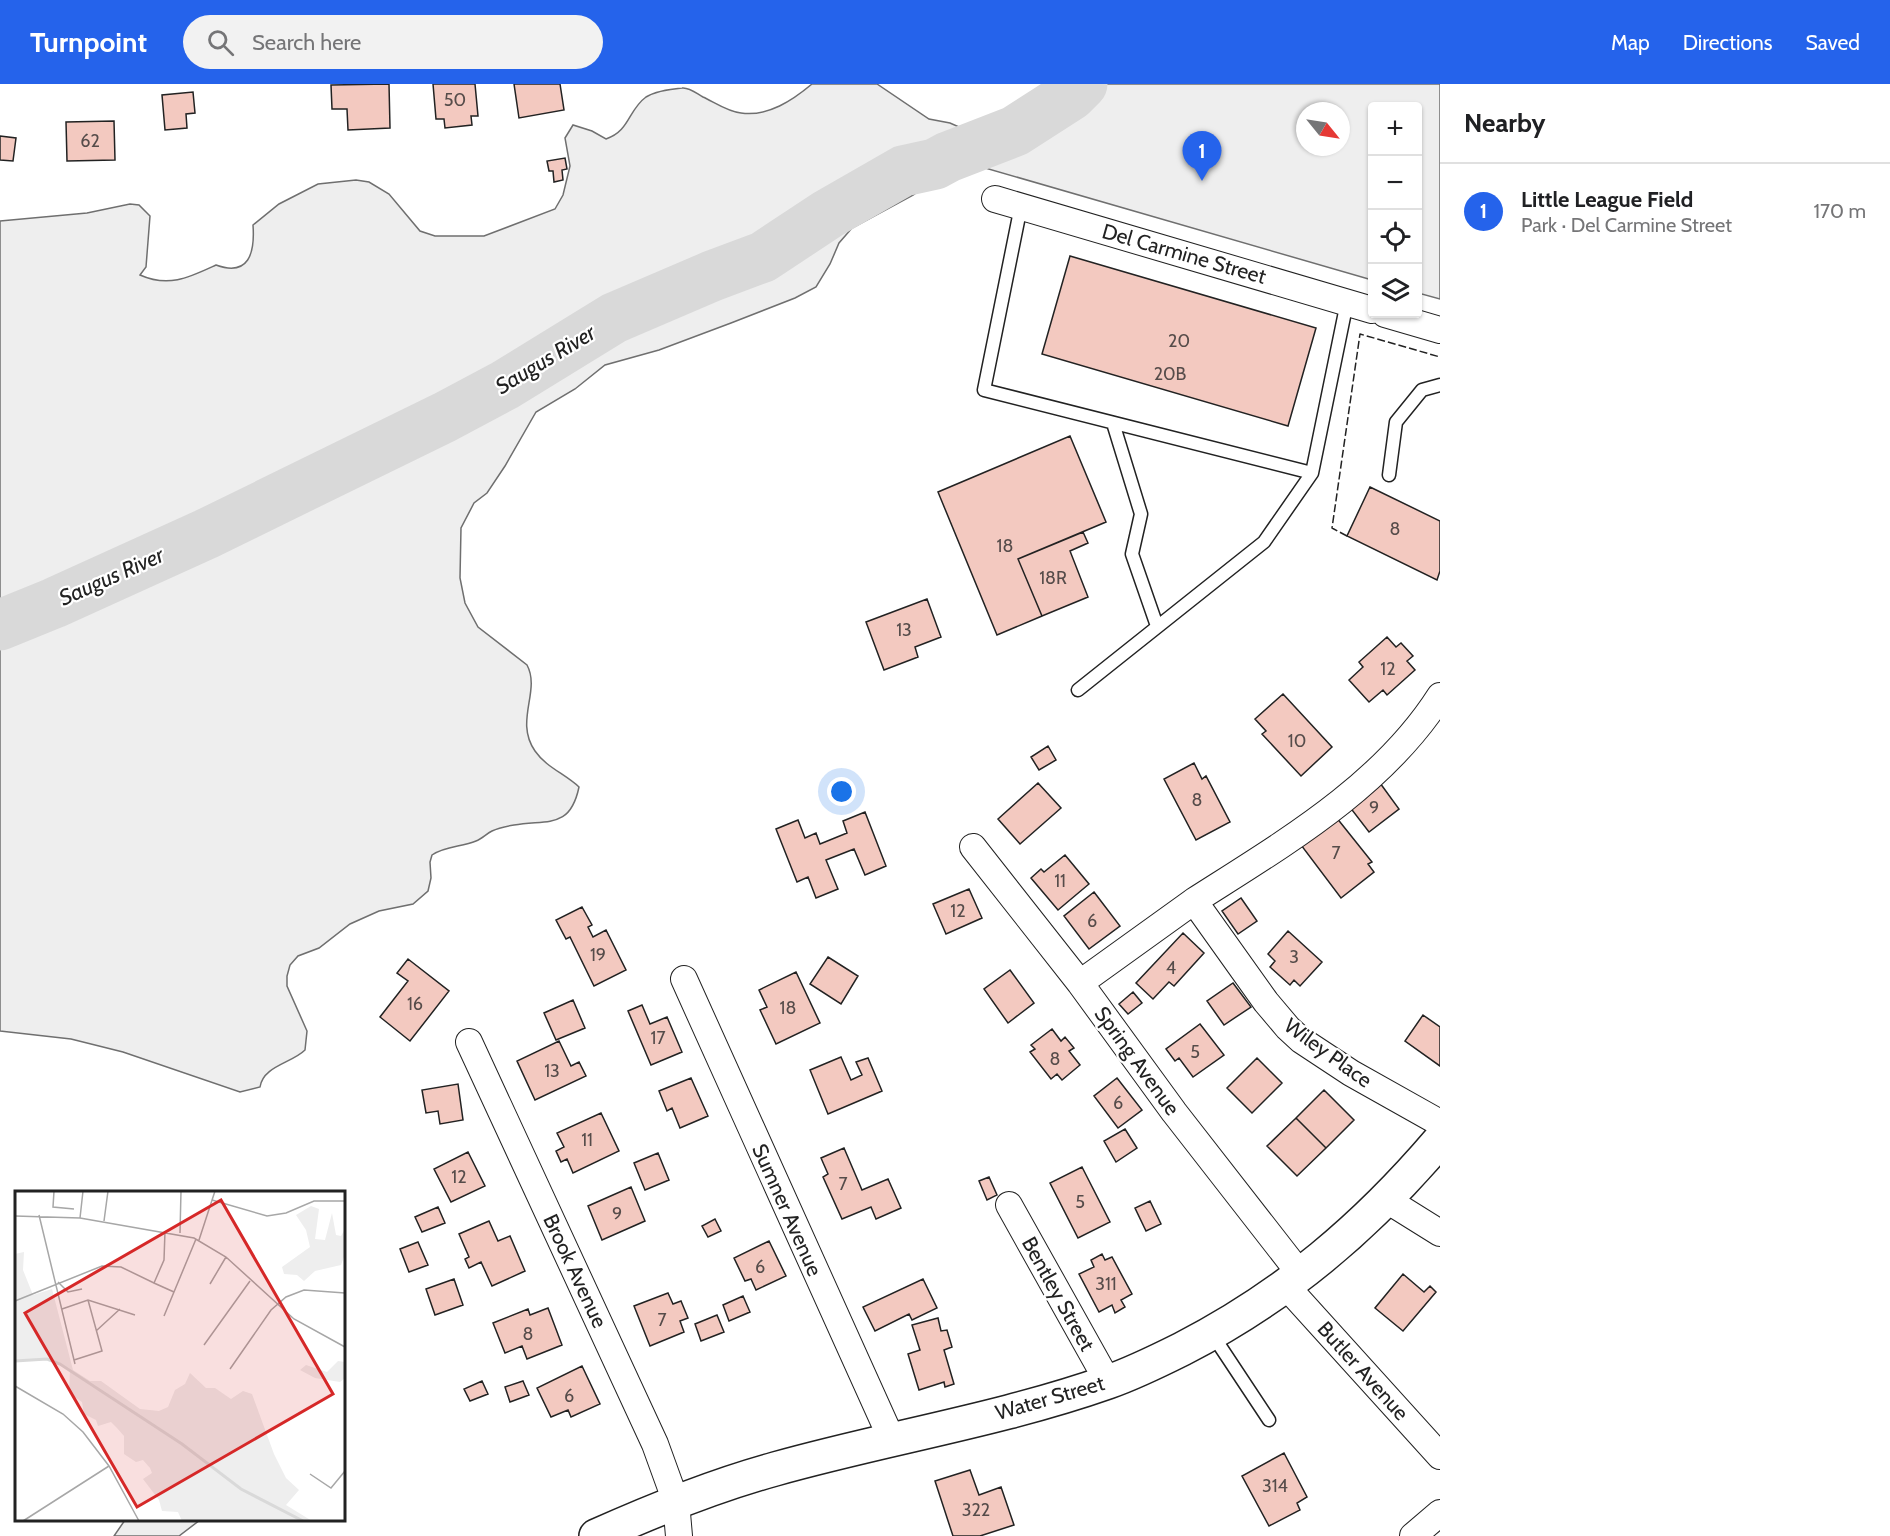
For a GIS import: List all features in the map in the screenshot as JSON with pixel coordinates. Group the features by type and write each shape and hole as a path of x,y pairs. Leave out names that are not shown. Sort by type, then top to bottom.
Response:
{"main road":[{"name":"Water Street","path":"596,1536 676,1502 774,1469 963,1423 1108,1382 1154,1363 1242,1316 1294,1281 1329,1253 1387,1200 1440,1140"}],"street":[{"name":"Del Carmine Street","path":"995,199 1368,309"},
{"path":"1399,318 1440,330"},
{"path":"1080,983 1194,901 1271,852 1351,792 1387,762 1408,740 1440,696"},
{"name":"Spring Avenue","path":"974,848 1080,983 1294,1281"},
{"name":"Wiley Place","path":"1194,901 1266,1002 1301,1040 1351,1074 1440,1124"},
{"name":"Sumner Avenue","path":"684,979 892,1440"},
{"name":"Brook Avenue","path":"469,1042 655,1444 676,1502 679,1536"},
{"path":"1387,1200 1440,1233"},
{"name":"Bentley Street","path":"1009,1205 1108,1382"},
{"name":"Butler Avenue","path":"1294,1281 1440,1456"},
{"path":"1413,1536 1440,1513"}],"lane":[{"path":"1021,207 984,390 1312,473"},
{"path":"1078,690 1264,542 1312,473 1347,302"},
{"path":"1389,475 1396,422 1422,390 1440,385"},
{"path":"1113,423 1141,513 1131,554 1157,626"},
{"path":"1212,1333 1269,1420"}],"shaded area":[{"path":"812,84 877,84 929,119 950,123 966,130 976,147 1033,122 1082,84 1440,84 1440,299 1422,294 1422,102 1368,102 1368,279 968,163 945,172 913,195 852,228 839,243 816,287 795,298 659,350 605,365 575,389 536,412 487,493 474,503 461,528 460,578 465,603 478,627 527,665 531,675 527,717 529,740 545,762 579,787 570,810 556,820 500,828 476,841 437,852 432,855 430,862 431,878 428,891 413,904 379,911 350,924 319,948 298,956 290,965 287,986 307,1031 305,1050 272,1069 262,1080 260,1087 240,1092 123,1052 71,1039 0,1031 0,221 87,213 130,204 139,205 150,216 146,267 140,275 160,281 188,277 216,265 236,268 243,265 248,260 253,245 253,225 279,204 318,184 356,180 369,182 389,194 420,231 435,236 484,236 555,209 563,195 570,166 565,138 573,125 592,131 606,139 620,131 646,97 673,89 687,88 731,111 741,113 751,114 770,110 788,101"},
{"path":"124,1521 199,1521 179,1536 114,1536"}],"building":[{"path":"389,84 390,128 348,130 347,109 332,109 331,85"},
{"path":"433,84 475,84 478,116 471,116 472,125 445,128 444,119 436,119"},
{"path":"514,84 560,84 564,110 519,118"},
{"path":"193,92 195,113 186,114 187,128 165,130 162,95"},
{"path":"114,121 115,160 67,161 66,122"},
{"path":"0,136 16,138 13,161 0,160"},
{"path":"565,158 567,169 562,170 563,180 554,182 553,171 549,171 547,161"},
{"path":"1070,256 1316,328 1288,426 1042,354"},
{"path":"1070,436 1106,522 1018,559 1042,616 997,635 938,492"},
{"path":"1370,487 1440,521 1440,571 1437,580 1347,536"},
{"path":"1083,532 1088,543 1070,551 1088,597 1042,616 1018,559"},
{"path":"927,599 941,637 915,647 918,657 884,670 866,622"},
{"path":"1387,637 1396,647 1401,643 1413,656 1407,661 1415,670 1387,695 1383,690 1369,702 1349,680 1363,667 1359,662"},
{"path":"1283,694 1332,747 1301,776 1262,734 1266,731 1255,719"},
{"path":"1048,746 1056,760 1039,770 1031,757"},
{"path":"1194,763 1202,779 1206,776 1230,822 1196,840 1164,779"},
{"path":"1038,783 1061,808 1020,844 998,819"},
{"path":"1380,783 1399,809 1369,832 1349,806"},
{"path":"865,812 886,866 865,875 854,849 826,860 838,889 816,898 808,877 797,882 776,829 798,820 805,838 816,833 820,844 847,833 843,821"},
{"path":"1336,817 1372,862 1368,864 1374,872 1341,898 1301,845"},
{"path":"1065,855 1089,884 1058,910 1031,878 1041,869 1044,872"},
{"path":"969,889 982,918 946,934 933,904"},
{"path":"1094,892 1120,926 1089,949 1064,916"},
{"path":"1241,898 1257,921 1238,934 1222,911"},
{"path":"582,907 592,925 588,927 593,937 606,930 626,970 594,986 570,937 566,939 556,920"},
{"path":"1288,931 1322,962 1300,986 1294,980 1290,985 1270,967 1275,961 1268,954"},
{"path":"1183,933 1204,953 1174,986 1169,982 1153,999 1136,983"},
{"path":"828,957 858,976 841,1004 810,984"},
{"path":"408,959 449,991 410,1041 380,1017 408,981 397,973"},
{"path":"1010,970 1034,1003 1008,1023 984,989"},
{"path":"796,972 820,1023 776,1044 760,1010 767,1007 759,990"},
{"path":"1233,983 1251,1007 1224,1025 1207,1001"},
{"path":"1133,992 1142,1003 1128,1014 1119,1004"},
{"path":"573,1000 585,1028 556,1040 544,1013"},
{"path":"642,1005 650,1024 667,1017 682,1052 651,1065 628,1011"},
{"path":"1423,1015 1440,1027 1440,1066 1405,1041"},
{"path":"1200,1024 1224,1055 1193,1077 1179,1058 1175,1061 1166,1049"},
{"path":"1052,1029 1061,1041 1065,1037 1074,1048 1069,1051 1080,1065 1062,1080 1057,1074 1051,1079 1030,1052 1035,1049 1031,1045"},
{"path":"559,1041 571,1066 579,1062 586,1076 535,1100 517,1061"},
{"path":"841,1057 851,1080 862,1075 856,1062 868,1058 882,1091 828,1114 810,1070"},
{"path":"1257,1058 1282,1083 1252,1113 1227,1088"},
{"path":"691,1078 708,1116 680,1128 672,1108 667,1111 659,1091"},
{"path":"1117,1078 1142,1110 1118,1128 1094,1096"},
{"path":"458,1084 463,1120 440,1124 438,1111 426,1113 422,1090"},
{"path":"1324,1090 1354,1120 1326,1148 1296,1118"},
{"path":"601,1113 619,1151 573,1173 567,1159 561,1162 556,1151 564,1147 557,1133"},
{"path":"1296,1118 1326,1148 1297,1176 1267,1146"},
{"path":"1125,1129 1137,1148 1116,1162 1104,1141"},
{"path":"844,1148 862,1190 888,1179 901,1208 876,1219 871,1207 842,1219 823,1177 828,1174 821,1158"},
{"path":"468,1152 485,1186 451,1202 434,1169"},
{"path":"658,1153 669,1180 645,1190 634,1163"},
{"path":"1082,1167 1110,1222 1078,1238 1050,1183"},
{"path":"989,1177 997,1195 987,1200 979,1181"},
{"path":"631,1187 645,1221 602,1240 588,1206"},
{"path":"1150,1201 1161,1224 1146,1231 1135,1208"},
{"path":"438,1207 445,1223 422,1232 415,1217"},
{"path":"715,1219 721,1231 708,1237 702,1226"},
{"path":"489,1221 498,1241 510,1236 525,1271 492,1286 481,1262 469,1268 465,1259 469,1257 459,1234"},
{"path":"769,1241 786,1276 756,1290 751,1279 745,1281 734,1258"},
{"path":"418,1242 428,1265 409,1272 400,1249"},
{"path":"1102,1254 1105,1260 1112,1257 1132,1294 1121,1300 1125,1307 1115,1313 1112,1305 1099,1312 1079,1274 1094,1267 1091,1260"},
{"path":"1403,1274 1424,1292 1430,1286 1436,1292 1403,1331 1375,1308"},
{"path":"454,1279 463,1305 435,1315 426,1289"},
{"path":"923,1279 937,1308 912,1320 909,1314 875,1331 863,1307"},
{"path":"668,1293 673,1304 681,1301 688,1318 680,1321 684,1332 650,1346 634,1306"},
{"path":"743,1296 750,1312 729,1321 723,1305"},
{"path":"548,1308 562,1345 527,1359 522,1346 505,1353 493,1323 528,1309 530,1315"},
{"path":"717,1315 724,1332 701,1341 695,1324"},
{"path":"938,1318 941,1331 947,1330 952,1347 944,1350 954,1384 945,1387 944,1382 919,1390 908,1354 920,1350 912,1325"},
{"path":"582,1366 600,1404 571,1417 568,1410 551,1417 537,1388"},
{"path":"482,1381 488,1394 470,1401 464,1389"},
{"path":"523,1381 529,1395 510,1402 505,1387"},
{"path":"1284,1453 1307,1497 1297,1503 1300,1510 1269,1526 1242,1476"},
{"path":"970,1470 979,1495 1001,1487 1014,1525 980,1536 953,1536 935,1481"}],"waterway":[{"name":"Saugus River","path":"0,625 206,534 445,417 505,385 614,318 763,257 828,214 903,171 935,164 1015,131 1071,95 1082,84"}],"fence":[{"path":"1347,536 1332,528 1360,334 1440,357"}],"place":[{"name":"Little League Field","path":"1202,181"}]}
